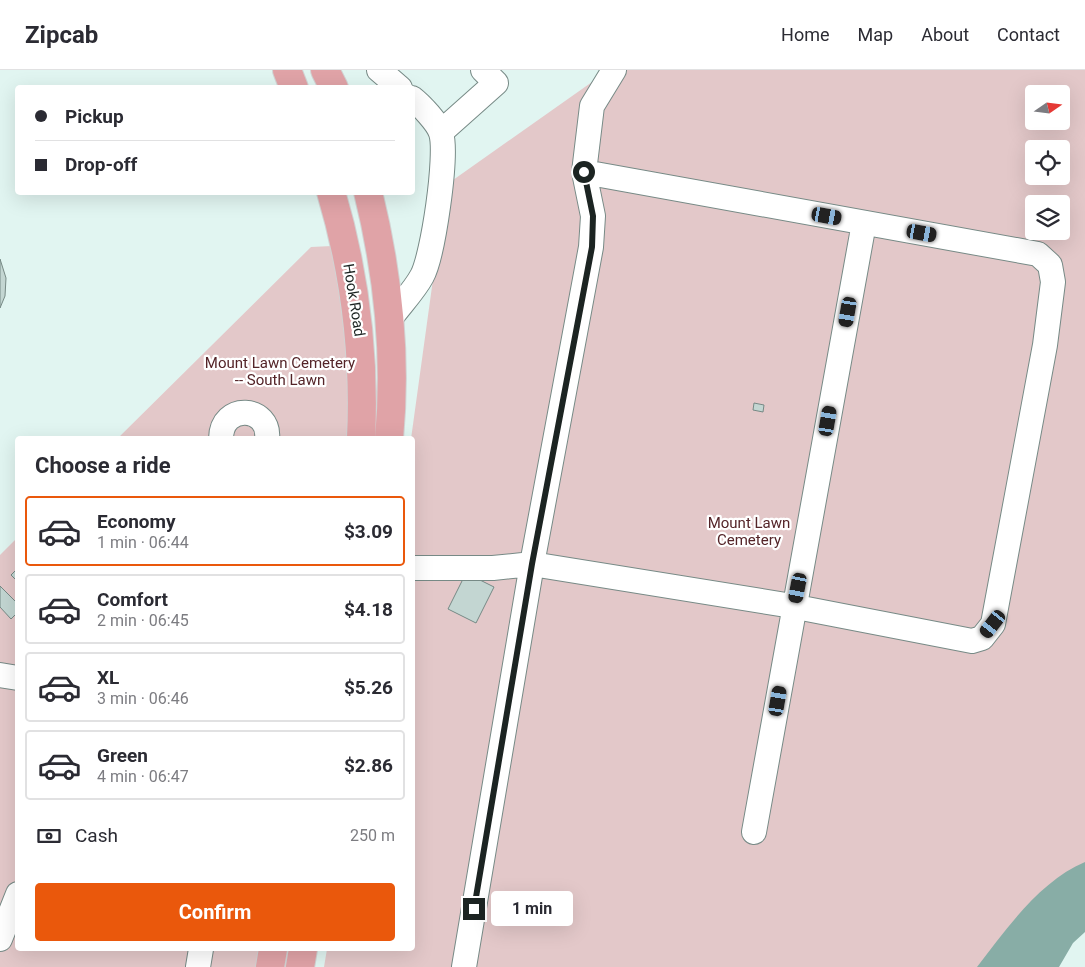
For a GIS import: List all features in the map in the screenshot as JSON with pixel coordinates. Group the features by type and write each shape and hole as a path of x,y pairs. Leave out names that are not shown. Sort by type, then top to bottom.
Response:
{"main road":[{"path":"287,70 293,85"},
{"path":"325,70 332,85"},
{"name":"Hook Road","path":"332,195 340,224 360,335 363,378 361,436"},
{"name":"Hook Road","path":"369,195 378,235 390,319 393,377 389,436"},
{"path":"270,967 273,951"},
{"path":"300,967 303,951"}],"lane":[{"path":"379,70 396,85"},
{"path":"441,132 496,83 484,70"},
{"path":"464,967 532,564 592,247 593,216 584,172 592,106 614,70"},
{"path":"390,319 422,274 436,218 443,170 441,132 421,105 415,100"},
{"path":"415,568 493,568 532,564 794,607 972,641 982,638 993,624 1045,345 1053,282 1050,265 1038,254 584,172"},
{"path":"754,832 864,223"},
{"path":"221,436 221,431 229,418 243,412 257,416 262,421 266,428 267,436"},
{"path":"0,675 15,678"},
{"path":"0,939 15,902"},
{"path":"198,967 201,951"}],"green space":[{"name":"Mount Lawn Cemetery","path":"609,70 1085,70 1085,895 1007,967 324,967 327,951 415,951 415,436 411,436 446,185"},
{"name":"Mount Lawn Cemetery -- South Lawn","path":"332,246 346,342 347,436 120,436 311,247"},
{"path":"15,540 15,951 261,951 258,967 0,967 0,555"}],"shaded area":[{"path":"1085,862 1085,932 1073,943 1059,967 977,967 1012,922 1039,893 1069,870"}],"building":[{"path":"0,259 6,278 5,296 0,308"},
{"path":"754,403 764,405 763,412 753,410"},
{"path":"15,571 15,579 11,575"},
{"path":"466,573 494,587 476,623 448,609"},
{"path":"0,586 15,601 15,615 11,619 0,607"}],"route":[{"path":"474,909 532,564 592,247 593,216 584,172"}]}
